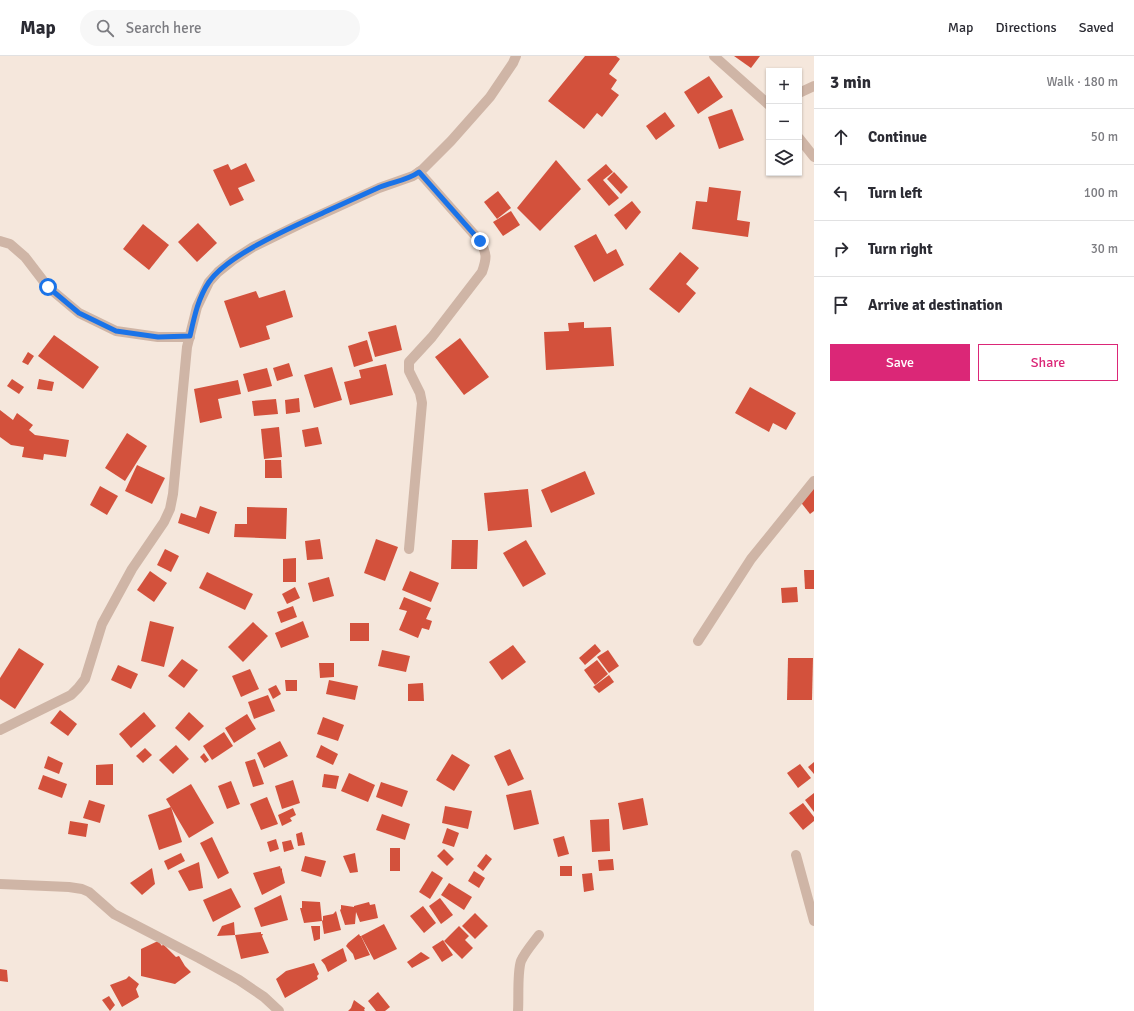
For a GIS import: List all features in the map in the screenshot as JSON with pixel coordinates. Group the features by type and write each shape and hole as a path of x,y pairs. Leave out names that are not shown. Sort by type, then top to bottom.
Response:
{"street":[{"path":"0,730 71,695 78,688 84,679 102,624 132,569 164,522 170,509 173,494 187,347 197,307 209,282 218,272 233,260 253,247 300,224 380,188 413,176 419,172 452,142 490,97 516,56"},
{"path":"714,56 768,104"},
{"path":"802,92 814,86"},
{"path":"800,140 814,158"},
{"path":"409,549 422,403 420,393 408,371 409,362 432,337 482,272 486,260 485,252 480,241 419,172"},
{"path":"0,241 10,244 25,257 48,287 79,313 116,331 158,337 190,336"},
{"path":"698,640 751,559 814,481"},
{"path":"796,855 814,921"},
{"path":"0,884 69,887 82,889 89,892 114,914 238,980 264,998 279,1011"},
{"path":"518,1011 519,972 521,962 539,935"}],"building":[{"path":"585,56 616,56 620,59 609,74 617,80 611,89 619,95 602,117 597,113 584,129 548,101"},
{"path":"734,56 760,56 751,68"},
{"path":"709,76 723,97 698,114 684,92"},
{"path":"732,109 744,140 719,149 708,117"},
{"path":"665,112 675,126 656,140 646,126"},
{"path":"556,160 581,189 540,231 517,208"},
{"path":"246,163 255,181 238,188 244,200 230,206 213,170 228,164 231,170"},
{"path":"606,164 613,172 603,180 619,198 609,206 587,180"},
{"path":"614,172 628,187 621,194 607,179"},
{"path":"709,187 741,191 737,220 750,222 748,237 692,229 696,201 707,202"},
{"path":"498,191 511,208 497,219 484,202"},
{"path":"632,201 641,212 626,230 614,215"},
{"path":"511,211 520,225 503,236 493,222"},
{"path":"198,223 217,243 197,262 178,242"},
{"path":"143,224 169,245 149,270 123,249"},
{"path":"596,234 607,254 616,249 624,265 594,282 574,246"},
{"path":"680,252 699,268 686,284 696,293 679,313 649,289"},
{"path":"285,290 293,317 266,326 270,339 240,348 224,301 256,291 259,298"},
{"path":"584,322 584,328 611,327 614,366 546,370 544,332 569,331 568,323"},
{"path":"396,325 402,350 375,357 368,332"},
{"path":"54,335 99,367 83,389 38,356"},
{"path":"460,338 489,377 464,395 435,357"},
{"path":"367,340 373,361 354,367 348,346"},
{"path":"28,352 34,356 28,365 22,362"},
{"path":"289,363 293,376 277,381 273,368"},
{"path":"386,364 393,395 350,405 344,382 361,378 359,370"},
{"path":"332,367 342,400 314,408 304,375"},
{"path":"267,368 272,386 248,392 243,374"},
{"path":"12,379 24,387 19,394 7,386"},
{"path":"39,379 54,382 52,391 37,389"},
{"path":"238,380 241,394 218,399 222,418 200,423 194,389"},
{"path":"750,387 796,413 786,430 773,423 769,432 735,413"},
{"path":"299,398 300,412 286,414 285,400"},
{"path":"276,399 278,414 254,416 252,401"},
{"path":"0,410 13,420 17,413 33,425 29,430 35,435 69,440 66,457 44,454 43,460 22,457 24,447 11,445 0,437"},
{"path":"279,427 282,457 264,459 261,429"},
{"path":"318,427 322,444 305,447 302,430"},
{"path":"127,433 147,446 125,481 105,468"},
{"path":"265,460 281,460 282,478 265,478"},
{"path":"137,465 165,478 152,504 125,491"},
{"path":"585,471 595,494 551,513 541,490"},
{"path":"100,486 118,496 107,515 90,505"},
{"path":"814,488 814,511 810,514 799,500"},
{"path":"528,489 532,527 488,531 484,493"},
{"path":"200,506 217,512 209,534 178,523 181,513 196,518"},
{"path":"247,507 287,508 286,539 234,537 235,524 247,524"},
{"path":"320,539 323,559 307,560 305,541"},
{"path":"376,539 398,547 385,581 364,573"},
{"path":"452,540 478,540 477,569 451,569"},
{"path":"526,540 546,574 523,587 503,553"},
{"path":"165,549 179,556 171,572 157,565"},
{"path":"296,558 296,582 283,582 283,559"},
{"path":"804,570 814,570 814,589 805,589"},
{"path":"150,571 167,583 154,602 137,590"},
{"path":"410,571 439,583 431,602 402,590"},
{"path":"207,572 253,594 245,610 199,588"},
{"path":"329,577 334,596 313,602 308,583"},
{"path":"295,587 300,598 287,604 282,594"},
{"path":"797,587 798,602 782,603 781,588"},
{"path":"404,597 431,608 426,619 432,621 429,630 422,628 418,638 399,630 407,611 399,609"},
{"path":"293,606 297,617 281,623 277,612"},
{"path":"150,621 174,627 164,667 141,661"},
{"path":"303,621 309,637 281,648 275,633"},
{"path":"253,622 268,636 243,662 228,647"},
{"path":"350,623 369,623 369,641 350,641"},
{"path":"595,644 601,651 585,665 579,658"},
{"path":"513,645 526,662 502,680 489,662"},
{"path":"19,648 44,664 15,709 0,699 0,678"},
{"path":"382,650 410,656 406,672 378,666"},
{"path":"608,650 619,666 609,673 597,657"},
{"path":"788,658 813,658 812,700 787,700"},
{"path":"182,659 198,670 184,688 168,676"},
{"path":"597,660 608,674 595,685 584,670"},
{"path":"319,663 334,663 334,677 320,678"},
{"path":"118,665 138,674 131,689 111,680"},
{"path":"250,669 259,689 241,697 232,676"},
{"path":"609,675 614,682 599,693 593,687"},
{"path":"285,680 297,680 297,691 286,691"},
{"path":"329,680 358,686 355,700 326,694"},
{"path":"423,683 424,701 408,701 408,684"},
{"path":"276,685 281,694 273,699 268,689"},
{"path":"268,695 275,711 254,719 248,702"},
{"path":"60,710 77,724 68,736 50,723"},
{"path":"144,712 156,726 131,748 119,734"},
{"path":"189,712 204,726 189,741 175,728"},
{"path":"247,714 256,729 234,743 225,728"},
{"path":"323,717 344,725 338,741 317,734"},
{"path":"224,732 233,746 212,760 203,746"},
{"path":"280,741 288,756 264,768 257,753"},
{"path":"176,745 189,759 173,774 159,760"},
{"path":"321,745 338,754 333,765 316,757"},
{"path":"145,748 152,755 143,763 136,756"},
{"path":"510,749 524,779 508,786 494,756"},
{"path":"204,753 209,760 205,763 200,757"},
{"path":"452,754 470,765 454,791 436,780"},
{"path":"48,756 63,763 59,774 44,768"},
{"path":"255,759 264,784 253,787 245,762"},
{"path":"814,762 814,774 808,767"},
{"path":"113,764 113,785 96,785 96,765"},
{"path":"800,764 811,778 798,788 787,773"},
{"path":"349,773 375,785 368,802 341,791"},
{"path":"324,774 339,776 336,789 322,787"},
{"path":"43,775 67,784 62,798 38,789"},
{"path":"293,780 300,803 282,809 275,786"},
{"path":"231,781 240,804 227,809 218,786"},
{"path":"381,782 408,791 402,807 376,797"},
{"path":"191,784 214,823 189,838 166,799"},
{"path":"531,790 539,824 514,830 506,795"},
{"path":"814,793 814,812 805,800"},
{"path":"267,797 278,824 261,830 250,804"},
{"path":"643,798 648,825 623,830 618,803"},
{"path":"89,800 105,805 100,823 83,818"},
{"path":"803,803 814,817 814,821 803,830 789,813"},
{"path":"445,806 472,811 468,829 442,823"},
{"path":"171,807 182,842 159,850 148,815"},
{"path":"293,808 296,815 290,818 292,821 282,826 278,815"},
{"path":"382,814 410,824 405,840 376,830"},
{"path":"609,819 610,851 592,852 590,820"},
{"path":"70,821 88,824 86,837 68,834"},
{"path":"447,828 459,833 454,847 442,843"},
{"path":"302,832 305,845 298,846 296,834"},
{"path":"564,836 569,854 558,857 553,839"},
{"path":"212,837 229,873 218,879 200,843"},
{"path":"276,839 279,849 270,852 267,842"},
{"path":"291,840 294,849 284,852 282,842"},
{"path":"390,848 400,848 400,871 390,871"},
{"path":"444,849 454,859 447,866 437,856"},
{"path":"181,853 185,861 168,870 164,861"},
{"path":"355,853 358,872 350,873 343,856"},
{"path":"486,854 492,859 483,871 477,866"},
{"path":"305,856 326,861 321,877 301,871"},
{"path":"613,859 614,870 599,871 598,860"},
{"path":"199,862 203,888 189,891 178,871"},
{"path":"280,866 281,869 282,868 285,883 262,895 253,873"},
{"path":"560,866 572,866 572,876 560,876"},
{"path":"152,868 155,884 142,895 130,883"},
{"path":"432,871 443,878 430,899 419,892"},
{"path":"474,871 485,878 479,888 468,881"},
{"path":"592,873 594,890 584,892 582,874"},
{"path":"449,883 472,897 464,910 441,895"},
{"path":"231,888 241,907 213,922 203,900"},
{"path":"281,895 288,920 261,927 254,908"},
{"path":"440,898 453,915 441,924 429,906"},
{"path":"302,901 320,902 322,921 304,923 300,908 302,908"},
{"path":"369,902 370,905 375,904 378,918 360,922 356,912 355,924 345,925 340,910 341,905 354,907"},
{"path":"423,906 436,923 424,933 410,916"},
{"path":"336,911 341,930 324,934 322,921 323,916 333,914"},
{"path":"475,913 488,926 475,939 462,926"},
{"path":"234,922 235,935 217,936 222,926"},
{"path":"384,924 397,949 374,960 361,936"},
{"path":"311,926 320,926 320,939 314,941"},
{"path":"459,926 469,936 465,940 473,948 462,959 444,941"},
{"path":"261,932 269,953 241,959 235,935"},
{"path":"359,934 370,955 355,960 353,954 346,946"},
{"path":"443,940 453,955 442,962 432,947"},
{"path":"158,941 176,957 179,956 191,972 175,984 141,976 141,949"},
{"path":"343,948 347,961 328,972 321,960"},
{"path":"421,952 430,958 412,968 407,962"},
{"path":"314,963 319,974 317,976 318,979 285,998 276,979 286,971"},
{"path":"0,969 7,970 8,982 0,981"},
{"path":"129,976 139,984 136,989 139,997 122,1007 110,985 126,979"},
{"path":"378,992 390,1007 385,1011 376,1011 368,1001"},
{"path":"109,996 115,1005 110,1011 102,1000"},
{"path":"354,1000 365,1008 365,1011 348,1011"}],"route":[{"path":"48,287 79,313 116,331 158,337 190,336 197,307 209,282 218,272 233,260 253,247 300,224 380,188 413,176 419,172 480,241"}]}
